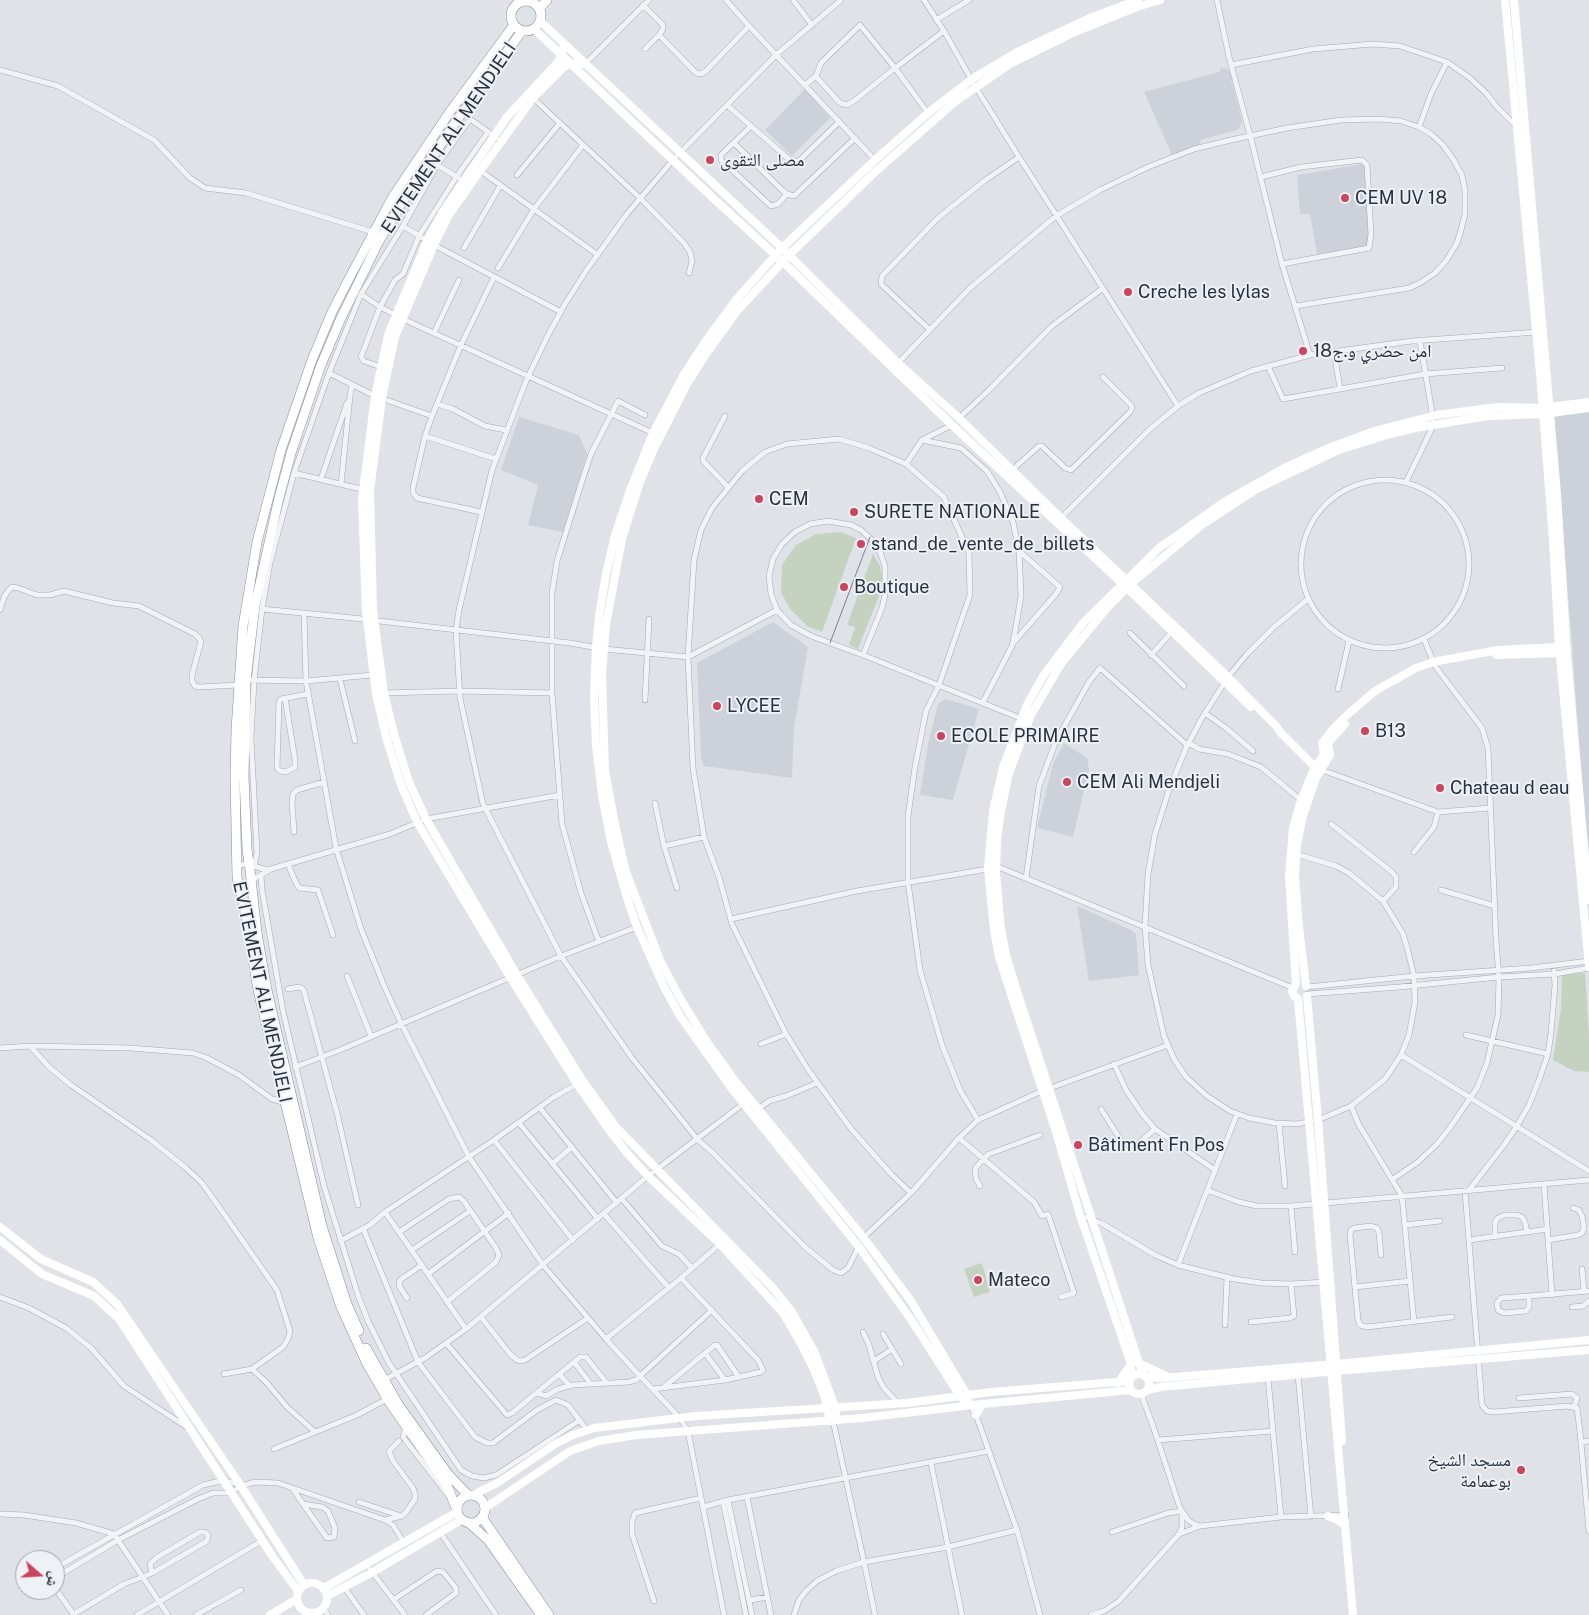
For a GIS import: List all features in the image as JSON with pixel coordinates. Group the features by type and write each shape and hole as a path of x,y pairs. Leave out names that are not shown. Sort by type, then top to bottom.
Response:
{"highway":[{"path":"536,4 541,15 537,25 530,30 518,28 511,19 510,14 515,5 524,1 536,4 547,0"},
{"name":"EVITEMENT ALI MENDJELI","path":"518,28 449,113 416,160 373,232 329,320 297,401 267,500 250,578 238,685 235,777 236,866 258,990 328,1272 366,1362 387,1399 447,1485 461,1516 488,1540 541,1615"},
{"name":"EVITEMENT ALI MENDJELI","path":"470,1495 457,1485 418,1432 398,1404 371,1357 347,1304 322,1226 267,990 257,933 251,881 252,865 246,842 244,777 255,606 278,502 291,452 307,404 341,318 379,241 401,204 518,28"},
{"path":"483,1512 476,1522 461,1516 460,1500 470,1495 482,1501 483,1512 549,1615"}],"main road":[{"path":"969,1405 911,1301 863,1237 680,1016 664,987 637,927 611,842 602,795 596,746 594,697 606,574 615,534 629,493 653,433 679,384 707,339 735,301 782,248 928,113 1018,52 1092,17 1138,0"},
{"path":"963,1395 859,1247 744,1104 710,1052 660,960 626,872 616,829 605,771 600,648 622,539 640,482 654,449 687,384 738,310 786,259 875,172 974,83 1075,32 1137,7 1160,0"},
{"path":"1504,0 1515,124 1540,332"},
{"path":"1514,0 1546,411 1557,494 1562,650 1589,968"},
{"path":"537,25 564,45 585,64 782,248 786,259 952,425 1059,521 1227,680 1274,729 1281,733 1319,768"},
{"path":"537,25 562,55 776,256 786,259 959,418 1012,470 1059,521"},
{"path":"564,45 558,62 495,137 449,215 430,243 399,316 388,335 380,367 379,397 366,490 370,620 376,679 386,737 401,784 417,822 609,1130 648,1176 723,1241 772,1288 792,1312 815,1353 832,1407 834,1422"},
{"path":"530,96 564,67 571,63 585,64"},
{"path":"379,397 399,316"},
{"path":"1126,584 1159,548 1224,502 1286,467 1331,447 1374,431 1432,416 1498,407 1546,411 1589,402"},
{"path":"1131,1390 1134,1363 1090,1217 999,957 991,903 992,867 990,838 1003,767 1043,676 1083,622 1126,584 1227,507 1280,477 1347,448 1387,434 1434,424 1488,416 1589,408"},
{"path":"1126,584 1172,632 1227,680"},
{"path":"1320,1204 1308,1122 1298,999 1294,996 1289,862 1293,828 1301,800 1319,768 1330,755 1328,743 1365,704 1409,676 1434,664 1482,657 1562,650"},
{"path":"1562,650 1589,900"},
{"path":"376,679 384,693 394,734 410,782 426,819 513,976"},
{"path":"1319,768 1303,816 1296,854 1299,927 1307,991 1318,1120 1320,1204 1345,1515 1357,1615"},
{"path":"1294,986 1303,983 1307,991"},
{"path":"1298,999 1302,999 1307,991"},
{"path":"580,1083 616,1127 723,1241"},
{"path":"1046,1090 1080,1215 1134,1363 1149,1381 1144,1392"},
{"path":"0,1227 41,1259 93,1282 117,1304 241,1486 300,1592 302,1610"},
{"path":"0,1240 42,1274 94,1296 119,1319 231,1493 300,1592"},
{"path":"1478,1355 1589,1340"},
{"path":"470,1495 497,1483 555,1444 587,1430 611,1425 680,1418 898,1404 963,1395 1118,1383 1131,1379 1137,1374 1171,1377 1333,1368 1478,1355 1589,1350"},
{"path":"1134,1363 1171,1377"},
{"path":"1118,1383 1134,1363"},
{"path":"483,1512 558,1458 584,1445 599,1441 636,1435 834,1422 969,1405 1131,1390 1135,1394 1160,1387 1298,1375 1333,1368"},
{"path":"976,1415 982,1404"},
{"path":"1345,1515 1344,1525 1352,1615"},
{"path":"325,1592 344,1587 371,1572 440,1532 461,1516"},
{"path":"325,1592 366,1564 461,1516"},
{"path":"1328,1516 1344,1525"},
{"path":"270,1615 313,1583 325,1592 327,1600 326,1611 311,1614 302,1610"},
{"path":"294,1615 302,1610"}],"street":[{"path":"585,64 649,0"},
{"path":"793,0 812,25"},
{"path":"841,0 777,54 674,160 640,198 598,255 561,312 529,376 496,459 481,512 456,630 460,698 485,808 561,956 632,1058 698,1140 805,1246 838,1273 844,1272 853,1259 863,1237 911,1193 958,1138 978,1120 1046,1090 1168,1045"},
{"path":"924,0 1019,157 1178,406"},
{"path":"936,20 969,0"},
{"path":"1217,0 1231,65 1282,264 1310,355"},
{"path":"729,1 749,26 875,160"},
{"path":"643,5 662,25 663,29 645,48"},
{"path":"805,85 816,76 821,64 860,25 928,113"},
{"path":"659,35 696,73 701,74 749,26"},
{"path":"816,76 840,103 847,105 944,31"},
{"path":"1231,65 1314,49 1373,44 1400,46 1447,62 1470,78 1515,124 1524,127"},
{"path":"1418,127 1431,94 1447,62"},
{"path":"0,70 58,86 154,140 190,178 205,188 246,193 373,232"},
{"path":"530,96 640,198 684,243 690,252 692,261 690,273"},
{"path":"727,106 794,162 800,160 839,122"},
{"path":"376,679 250,681 270,563 294,473 329,373 361,294 438,165 470,119 495,137 457,176 419,236 403,274 395,280 380,307 360,357 364,362 380,367"},
{"path":"898,363 970,288 1056,216 1100,190 1148,167 1194,149 1286,128 1341,120 1379,119 1400,121 1431,134 1443,145 1462,175 1465,190 1461,230 1457,243 1446,262 1420,283 1409,288 1296,306"},
{"path":"517,175 560,123"},
{"path":"750,127 721,155 721,160 771,206 778,204 787,194"},
{"path":"734,143 787,194 796,195 855,138"},
{"path":"498,268 534,209 583,145"},
{"path":"930,330 881,284 882,276 938,218 984,181 1019,157"},
{"path":"1261,177 1301,167 1362,160 1367,165 1371,234 1369,248 1282,264"},
{"path":"438,165 467,183"},
{"path":"477,168 598,255"},
{"path":"464,248 500,186"},
{"path":"403,226 430,243 561,312"},
{"path":"481,512 417,498 413,493 413,488 425,436 432,416 461,345 494,277"},
{"path":"434,333 459,280"},
{"path":"959,418 1052,326 1103,288"},
{"path":"361,294 380,307 434,333 653,433"},
{"path":"1059,521 1150,429 1178,406 1221,382 1268,366 1310,355 1420,340 1540,332"},
{"path":"1406,482 1434,424 1420,340"},
{"path":"1334,352 1340,388"},
{"path":"1268,366 1283,399 1425,374 1502,368"},
{"path":"329,373 379,397 432,416"},
{"path":"1012,470 1039,446 1042,446 1065,468 1071,470 1130,412 1131,405 1103,377"},
{"path":"340,484 352,385"},
{"path":"321,479 350,396"},
{"path":"599,942 581,893 565,832 560,795 552,693 552,593 557,561 591,454 611,414 618,401 645,415"},
{"path":"437,404 453,409 485,426 506,430"},
{"path":"725,416 703,461 728,488"},
{"path":"906,464 922,440 952,425"},
{"path":"425,436 496,459"},
{"path":"911,1193 892,1175 852,1130 817,1083 786,1034 731,919 719,877 704,837 693,768 688,657 695,553 701,530 712,508 742,471 765,452 787,444 840,439 869,448 906,464 944,497 969,553 970,595 939,685 926,711 915,767 908,816 908,882 920,970 942,1045 960,1090 978,1120"},
{"path":"922,440 961,448 987,471 1000,492 1013,522 1019,551 1021,596 1013,642"},
{"path":"294,473 366,490"},
{"path":"1384,479 1406,482 1427,490 1446,505 1463,532 1469,565 1467,582 1456,608 1448,620 1424,638 1403,646 1387,648 1370,647 1349,641 1329,628 1321,619 1308,599 1301,578 1302,550 1311,524 1324,505 1341,491 1362,482 1384,479"},
{"path":"863,655 882,608 886,580 885,566 880,552 870,537 856,527 839,521 828,520 810,524 795,532 782,544 773,560 769,576 771,594 777,610 791,625 811,636 1025,720"},
{"path":"983,702 1013,642 1056,594 1060,587 1019,551"},
{"path":"0,610 4,598 12,587 36,595 50,595 64,591 113,603 139,606 195,634 199,638 201,642 192,676 195,686 238,685"},
{"path":"1296,854 1336,866 1349,872 1383,901 1403,934 1414,976 1413,1018 1401,1055 1384,1079 1351,1106 1318,1120 1279,1123 1249,1118 1230,1111 1207,1096 1186,1076 1174,1059 1164,1036 1153,988 1145,926 1148,874 1155,834 1168,793 1188,744 1205,713 1227,680 1274,627 1308,599"},
{"path":"262,608 688,657 777,610"},
{"path":"304,613 308,694 336,849 361,929 401,1023 469,1157 543,1265 606,1339 680,1418 688,1431 724,1615"},
{"path":"645,700 649,619"},
{"path":"1130,632 1184,686"},
{"path":"1151,655 1172,632"},
{"path":"1393,1179 1418,1162 1437,1144 1483,1077 1498,1015 1499,974 1488,748 1482,728 1434,664 1424,638"},
{"path":"1338,689 1349,641"},
{"path":"1026,878 1039,786 1056,740 1089,682 1100,668 1188,744 1198,749 1228,754 1261,767 1301,800"},
{"path":"340,679 354,741"},
{"path":"384,693 460,691 552,693"},
{"path":"286,698 294,767 286,772 280,771 277,768 279,702 281,699 286,698 308,694"},
{"path":"1205,713 1253,751"},
{"path":"1319,768 1438,812 1490,808"},
{"path":"294,832 293,794 297,790 324,782"},
{"path":"239,883 251,881 271,869 390,834 426,819 560,795"},
{"path":"655,803 664,846 677,888"},
{"path":"1414,852 1434,827 1438,812"},
{"path":"1331,824 1396,877 1396,887 1383,901"},
{"path":"664,846 704,837"},
{"path":"288,864 299,888 318,890 333,935"},
{"path":"236,866 252,865 271,869"},
{"path":"731,919 857,891 992,867 1026,878 1294,986"},
{"path":"261,875 280,992 295,1067 324,1186 340,1240 368,1321 396,1374 461,1470 472,1476 484,1478 496,1475 580,1420"},
{"path":"1440,890 1495,906"},
{"path":"295,1067 561,956 637,927"},
{"path":"1307,991 1414,986 1589,962"},
{"path":"1553,966 1555,974 1554,1008 1548,1054 1529,1105 1517,1126 1467,1190 1469,1240 1482,1405 1487,1411 1498,1412 1567,1406 1578,1410 1589,1531"},
{"path":"1307,991 1414,976 1555,974 1589,968"},
{"path":"347,976 371,1036"},
{"path":"288,989 299,987 304,991 337,1112 358,1205"},
{"path":"761,1044 786,1034"},
{"path":"1466,1035 1548,1054"},
{"path":"0,1048 30,1046 130,1048 193,1053 207,1058 239,1075 272,1099 286,1103"},
{"path":"30,1046 50,1067 72,1085 151,1140 186,1168 207,1190 277,1290 290,1331 283,1347 252,1369 224,1374"},
{"path":"1401,1055 1587,1169 1581,1180"},
{"path":"1114,1064 1126,1090 1143,1116 1155,1129 1215,1170"},
{"path":"340,1240 363,1228 494,1140 554,1097 580,1083"},
{"path":"758,1109 769,1101 817,1083"},
{"path":"384,1380 418,1362 466,1329 648,1176 744,1104"},
{"path":"1351,1106 1360,1125 1402,1196 1414,1322"},
{"path":"540,1108 572,1147 662,1246 678,1254 692,1268"},
{"path":"1100,1109 1122,1142 1131,1150 1155,1129"},
{"path":"1178,1265 1237,1114"},
{"path":"519,1122 598,1219"},
{"path":"1279,1123 1285,1186"},
{"path":"980,1186 976,1179 975,1169 983,1158 1040,1135"},
{"path":"958,1138 1034,1202 1042,1216 1048,1214 1074,1293 1061,1297"},
{"path":"494,1140 573,1240"},
{"path":"552,1164 572,1147"},
{"path":"1207,1190 1232,1200 1257,1206 1291,1206 1589,1180"},
{"path":"1544,1184 1552,1295"},
{"path":"399,1232 455,1197 461,1197 499,1252 498,1259 489,1268 447,1302"},
{"path":"1291,1206 1295,1252"},
{"path":"1548,1240 1582,1233 1584,1228 1582,1216 1579,1210 1573,1208"},
{"path":"412,1250 470,1211"},
{"path":"385,1212 466,1329"},
{"path":"428,1274 509,1213"},
{"path":"604,1214 669,1288"},
{"path":"1080,1215 1102,1222 1155,1255 1178,1265 1261,1283 1326,1282"},
{"path":"1495,1237 1495,1222 1498,1218 1505,1215 1522,1217 1525,1222 1526,1232"},
{"path":"1405,1225 1440,1221"},
{"path":"1381,1255 1379,1231 1376,1228 1371,1226 1351,1230 1358,1320 1362,1327 1452,1317"},
{"path":"363,1228 418,1362 472,1435 487,1443 493,1442 537,1410 556,1400 568,1405 584,1426"},
{"path":"1469,1240 1548,1229"},
{"path":"606,1339 682,1278 723,1241"},
{"path":"407,1298 399,1286 400,1280 422,1265"},
{"path":"1529,1296 1529,1307 1526,1311 1504,1313 1498,1310 1498,1303 1501,1298 1586,1291 1582,1270"},
{"path":"1225,1324 1227,1277"},
{"path":"653,1389 725,1380 761,1372 762,1367 733,1332 682,1278"},
{"path":"1355,1287 1410,1281"},
{"path":"1250,1322 1294,1316 1291,1284"},
{"path":"0,1297 36,1311 66,1328 91,1348 124,1386 190,1428"},
{"path":"1572,1308 1584,1306 1589,1302"},
{"path":"537,1393 546,1396 558,1389 570,1386 590,1383 633,1382 712,1310"},
{"path":"481,1317 510,1354 517,1360 522,1361 588,1318"},
{"path":"863,1332 870,1345 878,1377 884,1388 898,1404"},
{"path":"883,1334 901,1364"},
{"path":"446,1343 507,1415 512,1413 580,1358 586,1357 606,1382"},
{"path":"664,1387 714,1345 717,1345 738,1376"},
{"path":"874,1361 892,1349"},
{"path":"705,1353 725,1380"},
{"path":"574,1362 590,1383"},
{"path":"252,1369 267,1383 287,1407 314,1431"},
{"path":"560,1374 570,1386"},
{"path":"1298,1375 1311,1516"},
{"path":"1268,1378 1281,1517"},
{"path":"551,1381 558,1389"},
{"path":"1144,1392 1182,1511 1188,1520 1200,1526"},
{"path":"1519,1398 1572,1394 1577,1398 1574,1407"},
{"path":"274,1449 357,1415 387,1399"},
{"path":"969,1405 976,1415 1017,1530 1040,1615"},
{"path":"834,1422 875,1615"},
{"path":"1158,1440 1273,1431"},
{"path":"385,1520 402,1516 412,1505 415,1494 389,1452 398,1441"},
{"path":"1581,1442 1589,1442"},
{"path":"703,1507 989,1451"},
{"path":"931,1463 962,1615"},
{"path":"65,1562 203,1485 224,1481 241,1486"},
{"path":"65,1572 118,1540 198,1499 213,1493 231,1493 241,1486 263,1481 278,1483 385,1520 393,1525 404,1544"},
{"path":"293,1488 303,1504 326,1538 334,1537 335,1528 328,1511 322,1507 303,1504"},
{"path":"747,1497 771,1615"},
{"path":"654,1601 632,1534 632,1522 635,1513 701,1498"},
{"path":"726,1501 752,1615"},
{"path":"726,1501 746,1615"},
{"path":"359,1502 402,1516"},
{"path":"1112,1532 1168,1513 1182,1511"},
{"path":"1091,1615 1104,1611 1119,1601 1179,1534 1182,1527 1182,1511"},
{"path":"0,1514 24,1515 76,1523 114,1534 168,1615"},
{"path":"1179,1534 1200,1526 1281,1517 1345,1515"},
{"path":"794,1615 799,1600 806,1591 818,1581 836,1571 864,1562 948,1547 1017,1530"},
{"path":"63,1600 74,1615 124,1584 143,1578 152,1573 207,1541 208,1535 205,1532 200,1532 156,1558 150,1564 152,1573"},
{"path":"440,1532 496,1615"},
{"path":"137,1615 263,1540"},
{"path":"366,1564 405,1615"},
{"path":"393,1600 437,1571 444,1572 456,1588 456,1593 426,1615"},
{"path":"344,1587 364,1615"},
{"path":"196,1615 241,1590"},
{"path":"750,1600 768,1597"}],"shaded area":[{"path":"1221,68 1227,69 1233,79 1230,82 1232,82 1242,121 1240,127 1237,130 1200,140 1201,144 1172,155 1144,92 1219,72"},
{"path":"805,89 830,118 792,156 765,130"},
{"path":"1363,164 1367,173 1368,246 1317,254 1310,214 1300,214 1297,175"},
{"path":"1589,411 1589,888 1554,417"},
{"path":"519,417 579,435 587,454 563,532 528,525 538,485 501,470"},
{"path":"773,622 808,647 794,728 792,778 704,766 701,757 697,663"},
{"path":"945,699 979,709 953,800 920,795 928,744 938,704"},
{"name":"CEM Ali Mendjeli","path":"1064,743 1087,758 1089,769 1073,837 1037,828 1053,764"},
{"path":"1077,906 1136,934 1139,975 1089,981"}],"green space":[{"path":"841,532 856,538 822,632 807,626 790,609 781,592 782,565 796,545 816,534"},
{"path":"873,554 880,566 883,580 881,591 858,649 849,645 855,627 847,625"},
{"path":"1585,973 1589,1072 1574,1071 1553,1060 1561,1009 1562,974"},
{"name":"Mateco","path":"982,1263 990,1292 974,1297 964,1269"}],"tram line":[{"path":"830,643 870,537"}],"place":[{"name":"مصلى التقوى","path":"710,160"},
{"name":"CEM UV 18","path":"1345,198"},
{"name":"Creche les lylas","path":"1128,292"},
{"name":"امن حضري و.ج18","path":"1303,351"},
{"name":"CEM","path":"759,499"},
{"name":"SURETE NATIONALE","path":"854,512"},
{"name":"stand_de_vente_de_billets","path":"861,544"},
{"name":"Boutique","path":"844,587"},
{"name":"LYCEE","path":"717,706"},
{"name":"B13","path":"1365,731"},
{"name":"ECOLE PRIMAIRE","path":"941,736"},
{"name":"CEM Ali Mendjeli","path":"1067,782"},
{"name":"Chateau d eau","path":"1440,788"},
{"name":"Bâtiment Fn Pos","path":"1078,1145"},
{"name":"Mateco","path":"978,1280"},
{"name":"مسجد الشيخ بوعمامة","path":"1521,1470"}]}
